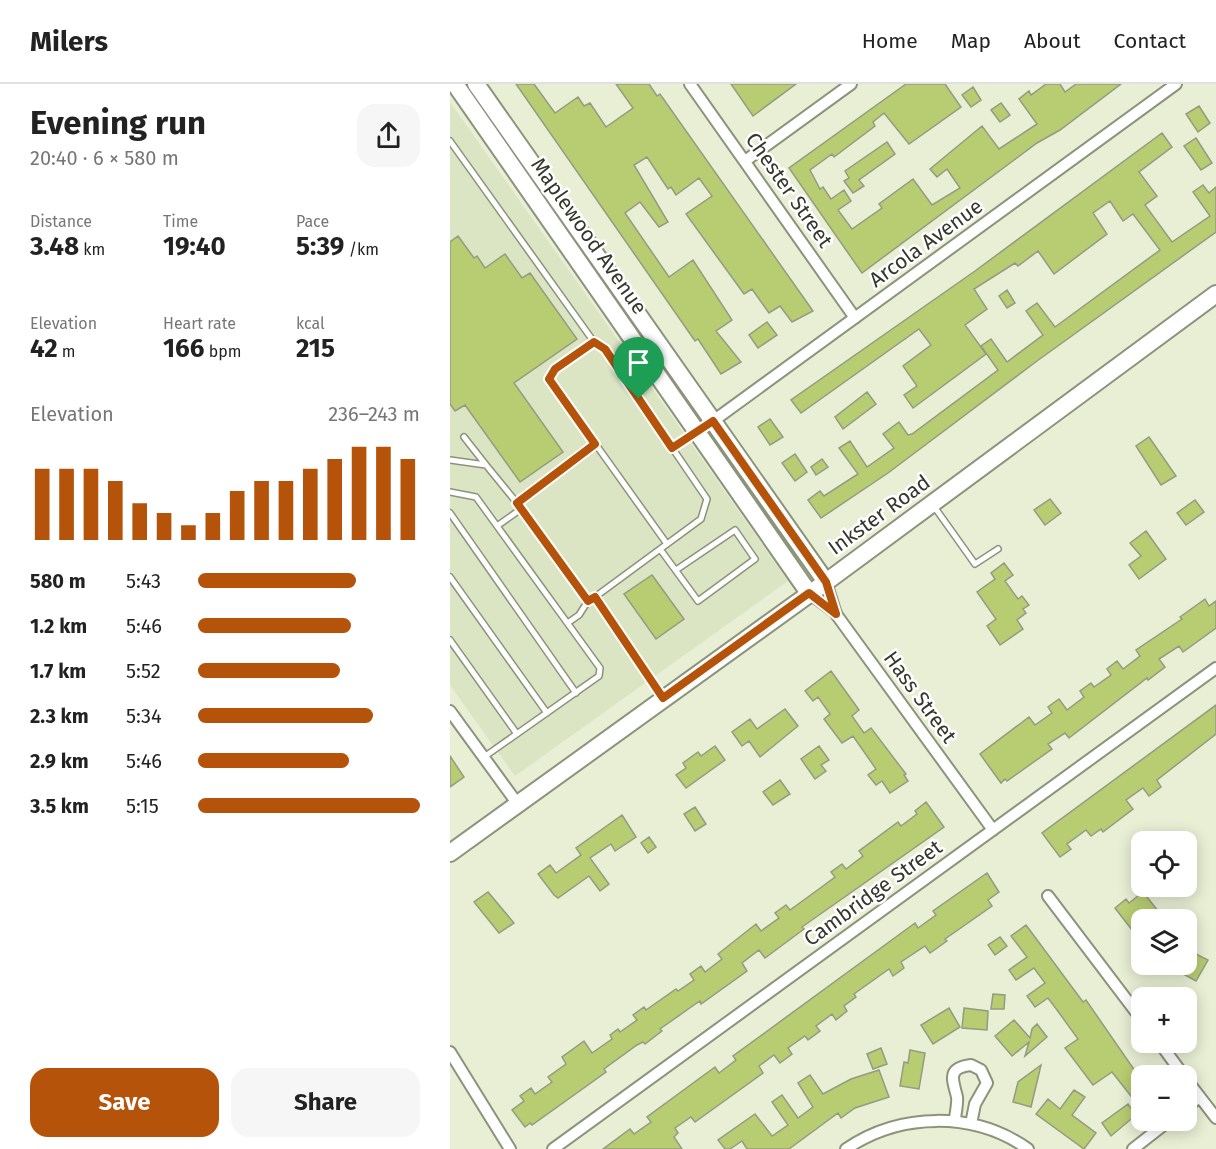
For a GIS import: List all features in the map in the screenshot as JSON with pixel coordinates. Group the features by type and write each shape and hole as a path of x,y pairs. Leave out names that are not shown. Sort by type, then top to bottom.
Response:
{"street":[{"name":"Maplewood Avenue","path":"455,84 713,421 826,582"},
{"name":"Maplewood Avenue","path":"476,84 698,432 809,593"},
{"name":"Chester Street","path":"690,84 855,318"},
{"path":"745,161 851,84"},
{"name":"Arcola Avenue","path":"698,432 1176,84"},
{"path":"474,111 488,101"},
{"name":"Inkster Road","path":"450,852 826,582 1216,294"},
{"name":"Hass Street","path":"826,582 836,614 993,830"},
{"path":"809,593 836,614"},
{"name":"Cambridge Street","path":"552,1149 1216,668"},
{"path":"450,711 517,803"},
{"path":"1048,896 1131,1005"},
{"path":"450,1052 510,1149"},
{"path":"955,1121 957,1097 951,1083 952,1077 959,1068 971,1065 981,1070 987,1083 975,1104 971,1124"},
{"path":"1197,1093 1216,1118"},
{"path":"846,1149 873,1134 906,1124 955,1121 1006,1136 1028,1149"},
{"path":"1133,1149 1156,1131"}],"lane":[{"path":"450,141 594,342 605,349 707,499 700,519 588,601 579,615 568,622"},
{"path":"594,342 555,369 549,379 667,544"},
{"path":"672,448 698,432"},
{"path":"464,437 517,503 588,601"},
{"path":"517,503 595,444"},
{"path":"450,460 486,465"},
{"path":"450,492 476,497 600,668 599,676 484,757"},
{"path":"932,504 975,564 998,549"},
{"path":"497,526 521,509"},
{"path":"450,513 576,693"},
{"path":"660,549 698,601 755,559 735,530 676,570"},
{"path":"450,577 547,713"},
{"path":"595,597 663,698"},
{"path":"450,640 517,734"}],"shaded area":[{"path":"450,102 788,581 515,776 450,685"}],"building":[{"path":"516,84 534,84 555,113 578,97 584,106 590,103 606,127 633,108 616,84 649,84 657,96 660,94 813,311 792,322 780,306 769,313 752,289 744,294 686,214 712,196 699,178 676,195 671,187 668,189 647,157 634,165 668,222 659,227 640,202 625,213 669,277 693,260 732,320 716,331 741,362 721,374 698,339 695,341"},
{"path":"731,84 796,84 753,116"},
{"path":"906,84 945,84 961,107 909,144 884,113 873,122 875,126 834,157 832,154 810,170 820,189 823,187 831,199 844,190 851,201 838,210 852,229 882,208 879,204 913,179 932,205 960,188 947,169 937,177 930,169 982,126 999,149 1037,124 1019,99 1029,91 1031,95 1046,84 1060,84 1065,92 1076,84 1121,84 1060,130 1037,143 862,273 789,168"},
{"path":"973,87 981,100 971,107 962,95"},
{"path":"1001,103 1010,115 1000,122 991,110"},
{"path":"1199,106 1210,123 1198,132 1186,114"},
{"path":"1162,133 1172,147 1139,172 1157,196 1145,205 1172,242 1210,216 1193,192 1203,185 1209,193 1216,187 1216,232 1037,361 888,473 821,518 808,500 820,491 824,496 858,474 839,448 850,441 867,467 894,448 883,434 899,422 908,435 912,434 998,370 981,346 991,339 1007,362 1043,335 1026,311 1037,303 1055,327 1160,250 1133,214 1123,221 1110,201 1093,213 1107,234 1054,274 1038,251 1018,266 1015,263 974,289 987,309 965,325 986,354 913,408 904,395 917,386 903,366 931,345 919,329 801,413 791,400 975,271"},
{"path":"1196,138 1212,163 1201,170 1184,146"},
{"path":"887,142 895,154 859,180 864,186 853,193 844,181 849,178 845,171"},
{"path":"458,236 474,258 477,256 485,268 505,254 522,278 530,273 577,339 514,383 563,452 520,482 465,405 455,411 450,404 450,242"},
{"path":"1007,290 1015,303 1007,308 999,296"},
{"path":"767,322 777,335 758,348 749,335"},
{"path":"867,392 876,404 843,429 835,417"},
{"path":"770,419 783,437 770,445 758,427"},
{"path":"1149,437 1176,476 1161,485 1136,446"},
{"path":"795,454 807,472 795,481 782,463"},
{"path":"822,459 828,467 816,475 811,467"},
{"path":"1050,499 1061,513 1045,525 1034,510"},
{"path":"1195,500 1204,512 1186,525 1177,513"},
{"path":"1146,531 1166,559 1139,579 1129,565 1141,556 1130,543"},
{"path":"1004,563 1013,575 1005,581 1018,599 1022,596 1029,605 1023,609 1026,613 1017,620 1023,629 1000,645 987,626 996,619 977,592 995,579 991,573"},
{"path":"652,575 684,619 656,639 624,594"},
{"path":"1205,599 1209,606 1216,601 1216,628 1183,652 1179,646 1159,659 1165,667 1148,680 1147,678 1069,738 1065,733 1048,744 1052,749 1001,783 980,754 1029,717 1035,725 1052,713 1048,707 1059,699 1067,710 1084,697 1080,691 1091,683 1094,687 1111,675 1107,669 1117,661 1123,669 1140,656 1136,650 1182,619 1180,617"},
{"path":"831,671 859,710 852,716 864,733 871,728 906,774 904,775 908,781 890,793 882,781 876,785 868,775 876,769 853,736 842,743 824,719 830,714 818,697 813,701 805,691"},
{"path":"1216,705 1216,734 1157,780 1161,787 1149,796 1143,788 1126,800 1133,809 1103,832 1101,829 1091,836 1086,830 1067,844 1071,849 1060,857 1042,833"},
{"path":"785,709 798,726 760,757 749,741 742,746 732,732 750,719 757,729"},
{"path":"715,746 725,760 686,788 676,775 686,768 683,763 698,752 701,756"},
{"path":"819,746 829,760 821,765 826,771 815,779 801,759"},
{"path":"450,756 464,777 450,787"},
{"path":"780,780 790,794 773,805 763,792"},
{"path":"926,802 944,827 802,927 804,929 765,958 759,950 742,963 747,971 701,1004 700,1001 660,1029 662,1031 645,1044 643,1042 637,1045 604,1069 606,1072 532,1125 530,1123 525,1127 512,1110 524,1101 520,1096 531,1088 535,1094 552,1082 548,1077 566,1064 562,1057 584,1041 592,1053 612,1039 610,1035 618,1029 620,1032 637,1020 633,1015 644,1007 646,1010 676,989 678,991 694,980 690,974 701,966 705,972 722,959 718,954 756,924 761,931 779,918 775,913 786,905 790,910 823,886 835,877 831,872 842,864 846,869 863,856 859,851 898,822 901,826 917,814 915,811"},
{"path":"695,807 706,824 695,831 684,814"},
{"path":"622,815 636,837 615,851 611,844 590,858 609,884 600,891 589,876 558,898 554,895 538,874 550,865 556,873 581,855 576,848"},
{"path":"649,837 656,847 648,853 641,843"},
{"path":"987,873 999,892 988,900 992,906 945,939 947,941 930,953 925,946 901,962 904,968 893,976 889,969 854,994 856,997 844,1006 847,1011 836,1020 832,1014 816,1026 820,1031 808,1040 805,1036 788,1048 792,1054 780,1063 774,1055 759,1066 763,1073 695,1122 691,1117 675,1128 678,1133 674,1137 682,1149 603,1149 630,1129 634,1134 651,1122 647,1117 715,1067 719,1073 736,1060 733,1056 915,923 918,928 936,915 933,911"},
{"path":"488,892 514,923 499,933 474,902"},
{"path":"1137,897 1147,897 1156,909 1131,909 1131,929 1115,908 1126,899 1129,903"},
{"path":"1026,925 1083,1002 1086,1000 1131,1065 1131,1096 1112,1072 1093,1085 1065,1048 1078,1039 1057,1010 1048,998 1035,1007 1027,996 1045,983 1034,968 1016,980 1009,970 1027,957 1011,936"},
{"path":"1000,937 1007,946 995,955 988,945"},
{"path":"1197,954 1208,960 1196,981 1185,975 1197,975"},
{"path":"993,994 1005,995 1004,1009 991,1009"},
{"path":"949,1008 960,1027 933,1044 921,1025"},
{"path":"964,1008 988,1011 987,1030 962,1028"},
{"path":"1014,1020 1030,1038 1032,1029 1037,1024 1047,1037 1025,1056 1029,1042 1012,1056 995,1036"},
{"path":"881,1048 887,1064 873,1069 867,1054"},
{"path":"910,1050 925,1053 919,1089 900,1086 904,1062 908,1063"},
{"path":"1041,1065 1031,1107 1013,1102 1018,1082"},
{"path":"879,1070 889,1097 855,1108 841,1118 838,1113 789,1149 747,1149 742,1141 730,1149 725,1149 718,1140 755,1114 772,1136 788,1125 772,1102 782,1095 798,1118 813,1107 798,1083 810,1075 823,1094 851,1079"},
{"path":"1074,1090 1085,1097 1072,1115 1096,1133 1084,1149 1036,1114 1048,1099 1060,1109"},
{"path":"1128,1104 1131,1108 1131,1119 1111,1136 1102,1123"}],"route":[{"path":"594,342 605,349 639,399 672,448 713,421 826,582 836,614 809,593 663,698 595,597 588,601 517,503 595,444 549,379 555,369 594,342"}]}
